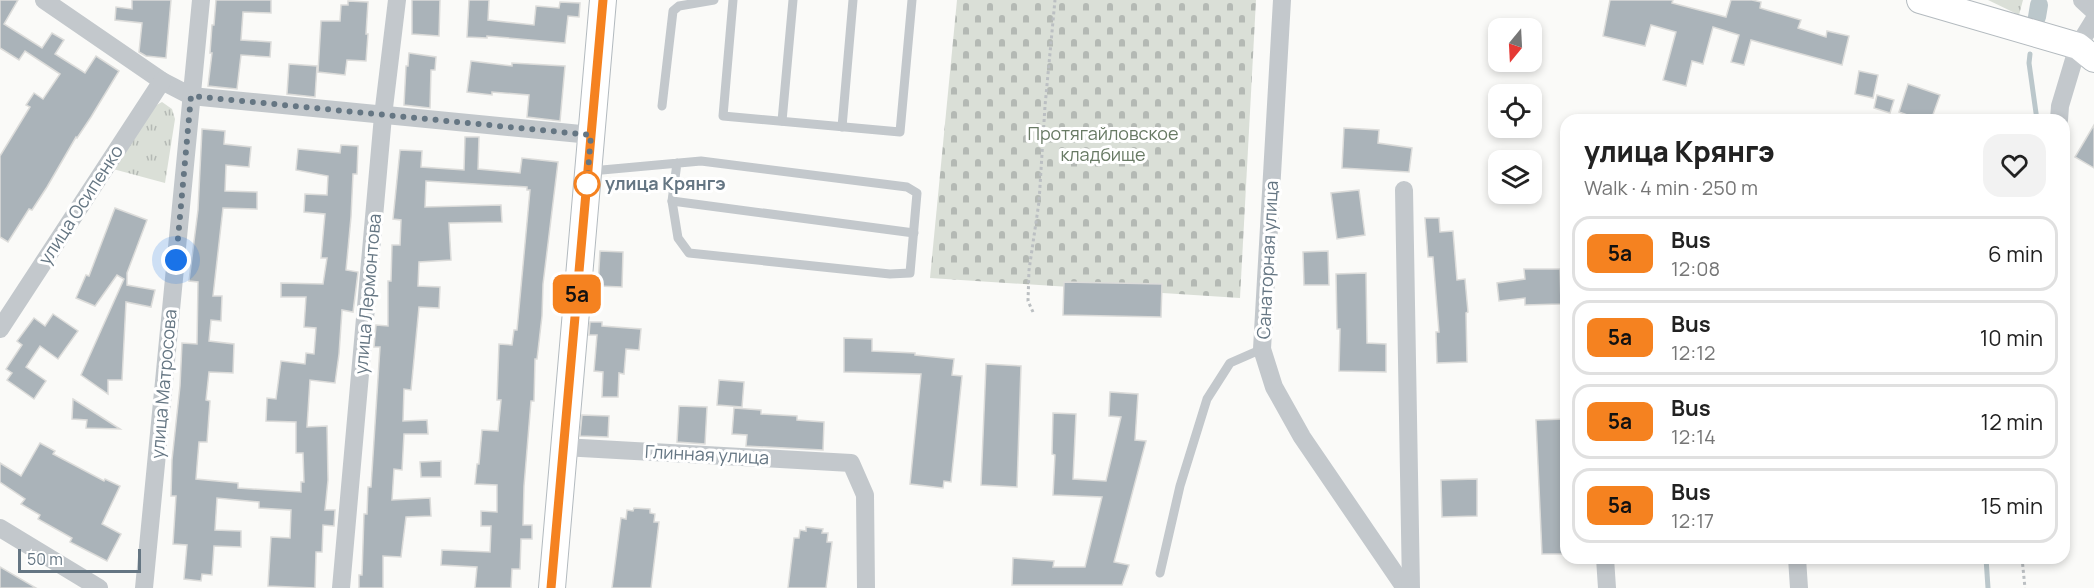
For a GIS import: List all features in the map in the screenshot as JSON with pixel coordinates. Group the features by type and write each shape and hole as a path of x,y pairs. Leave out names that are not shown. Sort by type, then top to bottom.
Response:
{"street":[{"path":"44,0 162,81 191,96 591,135"},
{"name":"улица Матросова","path":"144,588 201,0"},
{"name":"улица Лермонтова","path":"342,588 383,116 397,0"},
{"path":"552,588 603,0"},
{"name":"Санаторная улица","path":"1282,0 1262,349 1274,387 1302,437 1405,588"},
{"path":"1920,0 2086,52"},
{"path":"2082,0 2094,10"},
{"path":"2059,114 2060,106 2086,52 2094,20"},
{"name":"улица Осипенко","path":"0,329 162,81"},
{"path":"1404,190 1411,588"},
{"name":"Глинная улица","path":"563,447 851,463 865,495 866,588"},
{"path":"0,528 99,588"},
{"path":"1605,564 1606,588"},
{"path":"1797,564 1799,588"}],"lane":[{"path":"662,106 673,11 679,6 714,0"},
{"path":"733,0 723,116 900,132 912,0"},
{"path":"782,121 793,0"},
{"path":"842,127 853,0"},
{"path":"588,171 677,163 701,161 906,186 917,193 910,273 890,274 689,253 678,238 672,201 677,163"},
{"path":"672,201 914,233"},
{"path":"1160,573 1180,486 1207,399 1230,363 1262,349"}],"path":[{"path":"1034,312 1028,301 1029,270 1039,202 1055,0"},
{"path":"2023,564 2025,588"}],"green space":[{"name":"Протягайловское кладбище","path":"957,0 1256,0 1240,298 930,278"},
{"path":"1988,0 2023,0 2019,15"},
{"path":"162,102 172,109 175,119 165,183 113,169 153,107"}],"building":[{"path":"0,0 18,0 4,24 42,48 52,33 64,40 55,54 85,73 96,56 119,71 47,187 32,210 29,209 8,242 0,237 0,156 30,107 26,105 34,93 43,99 60,74 25,51 19,60 0,48"},
{"path":"132,0 171,0 166,58 146,56 139,52 142,23 115,20 116,7 132,9"},
{"path":"216,0 271,0 271,13 243,12 241,40 271,42 270,57 241,55 237,89 208,86"},
{"path":"412,0 440,0 439,36 412,34"},
{"path":"469,0 489,0 488,20 534,25 536,6 559,8 560,2 580,3 579,17 568,16 565,43 487,36 487,38 467,37"},
{"path":"1610,0 1673,0 1672,3 1726,17 1731,0 1752,0 1761,2 1760,8 1801,20 1798,28 1826,37 1827,31 1849,36 1842,65 1751,40 1744,65 1731,62 1739,35 1713,27 1703,64 1692,61 1686,86 1663,80 1676,32 1651,25 1645,46 1603,36"},
{"path":"348,1 368,2 366,61 347,60 345,75 318,72 321,21 340,21 341,5 348,5"},
{"path":"409,53 436,57 435,70 431,70 430,108 404,105"},
{"path":"471,61 512,66 512,63 565,66 560,121 527,117 529,95 467,92"},
{"path":"289,64 317,66 315,97 287,94"},
{"path":"1859,71 1878,75 1873,98 1855,94"},
{"path":"1908,84 1940,95 1933,114 1899,112"},
{"path":"1877,95 1894,100 1890,113 1874,108"},
{"path":"2094,125 2094,168 2075,157"},
{"path":"1344,128 1379,130 1378,143 1412,148 1409,172 1342,168"},
{"path":"202,129 225,131 224,144 251,147 249,167 226,165 225,191 257,192 257,209 223,208 213,296 222,296 221,321 211,320 209,341 234,344 233,373 209,372 206,400 210,401 207,442 199,442 196,479 238,483 238,488 301,492 301,482 304,482 303,453 296,453 296,422 266,421 267,398 276,399 281,361 305,364 306,353 314,354 316,328 304,327 306,297 281,297 281,283 323,284 327,258 321,258 325,214 304,212 305,194 327,195 328,176 296,170 298,149 340,153 341,145 358,146 357,174 353,174 346,270 358,272 353,312 342,310 335,383 310,380 307,427 327,426 328,480 325,510 335,510 334,526 323,525 322,552 316,552 315,588 268,586 271,537 290,538 291,510 259,508 259,502 217,498 215,530 241,531 241,547 214,546 212,575 202,574 201,581 184,579 187,545 173,544 176,496 171,496 172,460 182,343 197,344 198,282 189,281 198,210"},
{"path":"465,137 479,137 478,169 520,173 522,158 558,162 543,284 537,359 535,359 534,401 531,401 524,486 523,525 532,525 532,539 521,539 520,569 512,569 511,588 475,588 477,567 441,565 442,550 490,552 491,526 481,526 481,511 497,512 497,485 475,484 477,464 479,464 482,430 498,431 501,400 497,400 499,344 512,345 514,330 517,330 530,190 527,190 527,187 426,181 425,207 501,205 502,222 449,223 451,260 419,262 418,286 440,287 439,308 419,307 411,390 404,389 403,421 427,420 428,434 404,434 402,470 394,469 392,500 430,498 431,516 406,517 401,557 383,556 383,588 359,588 359,575 362,575 364,514 367,514 368,487 371,487 380,347 374,347 376,325 388,326 388,281 391,281 392,245 400,245 401,220 393,219 400,150 422,151 421,167 464,170"},
{"path":"1359,190 1365,235 1337,239 1331,193"},
{"path":"115,208 147,220 127,273 127,285 155,290 151,307 126,302 122,380 108,380 108,394 81,375 124,279 117,275 95,306 76,298 86,275 89,276"},
{"path":"1425,218 1439,218 1440,232 1453,231 1457,280 1465,279 1468,312 1466,313 1467,362 1437,363 1436,332 1439,332 1433,257 1428,257"},
{"path":"600,251 623,252 622,287 598,286"},
{"path":"1328,251 1329,285 1304,285 1303,252"},
{"path":"1524,269 1560,269 1560,304 1525,305 1525,298 1499,301 1497,283 1525,279"},
{"path":"1366,273 1367,343 1386,344 1386,372 1339,371 1340,329 1337,329 1336,274"},
{"path":"1064,282 1162,284 1161,317 1063,315"},
{"path":"53,314 78,331 58,359 40,346 26,367 46,381 34,399 7,380 12,373 6,369 22,345 17,341 34,318 45,326"},
{"path":"590,322 602,322 602,326 641,329 639,350 626,349 624,374 619,373 618,397 602,397 603,372 594,371 597,335 589,335"},
{"path":"844,338 872,339 872,351 915,353 915,355 954,359 952,375 962,376 951,482 944,481 943,488 910,484 921,374 844,372"},
{"path":"986,364 1021,366 1017,487 981,485"},
{"path":"719,380 744,382 742,407 717,405"},
{"path":"1110,392 1138,394 1135,440 1146,441 1114,562 1129,565 1122,585 1012,585 1013,558 1054,561 1053,567 1085,567 1102,497 1053,495 1055,455 1052,454 1053,413 1076,414 1073,479 1106,481 1121,417 1109,416"},
{"path":"73,399 120,429 86,428 87,420 72,419"},
{"path":"679,406 707,407 705,444 677,442"},
{"path":"734,408 761,410 761,414 797,416 797,420 824,422 823,450 746,446 747,435 732,434"},
{"path":"582,415 609,416 608,437 580,436"},
{"path":"1560,419 1560,554 1542,554 1536,420"},
{"path":"40,443 55,451 53,454 104,481 105,479 120,486 102,524 121,534 107,561 70,542 72,538 38,519 40,515 21,504 25,499 0,482 0,463 21,476"},
{"path":"441,461 441,477 421,477 420,462"},
{"path":"1477,479 1477,516 1442,517 1441,480"},
{"path":"634,508 650,509 650,513 655,514 654,522 659,522 651,588 612,588 621,518 626,519 627,510 633,511"},
{"path":"806,527 823,529 822,533 828,533 827,542 832,542 826,588 788,588 794,538 799,538 800,530 806,531"},
{"path":"0,567 36,588 0,588"}],"waterway":[{"path":"2038,0 2039,5"},
{"path":"2037,17 2039,5"},
{"path":"2030,54 2029,63 2036,114"},
{"path":"1986,564 1988,588"}],"bus line":[{"name":"5а","path":"551,588 603,0"}],"place":[{"name":"улица Крянгэ","path":"587,184"}],"route":[{"path":"176,260 191,96 591,135 587,184"}]}
